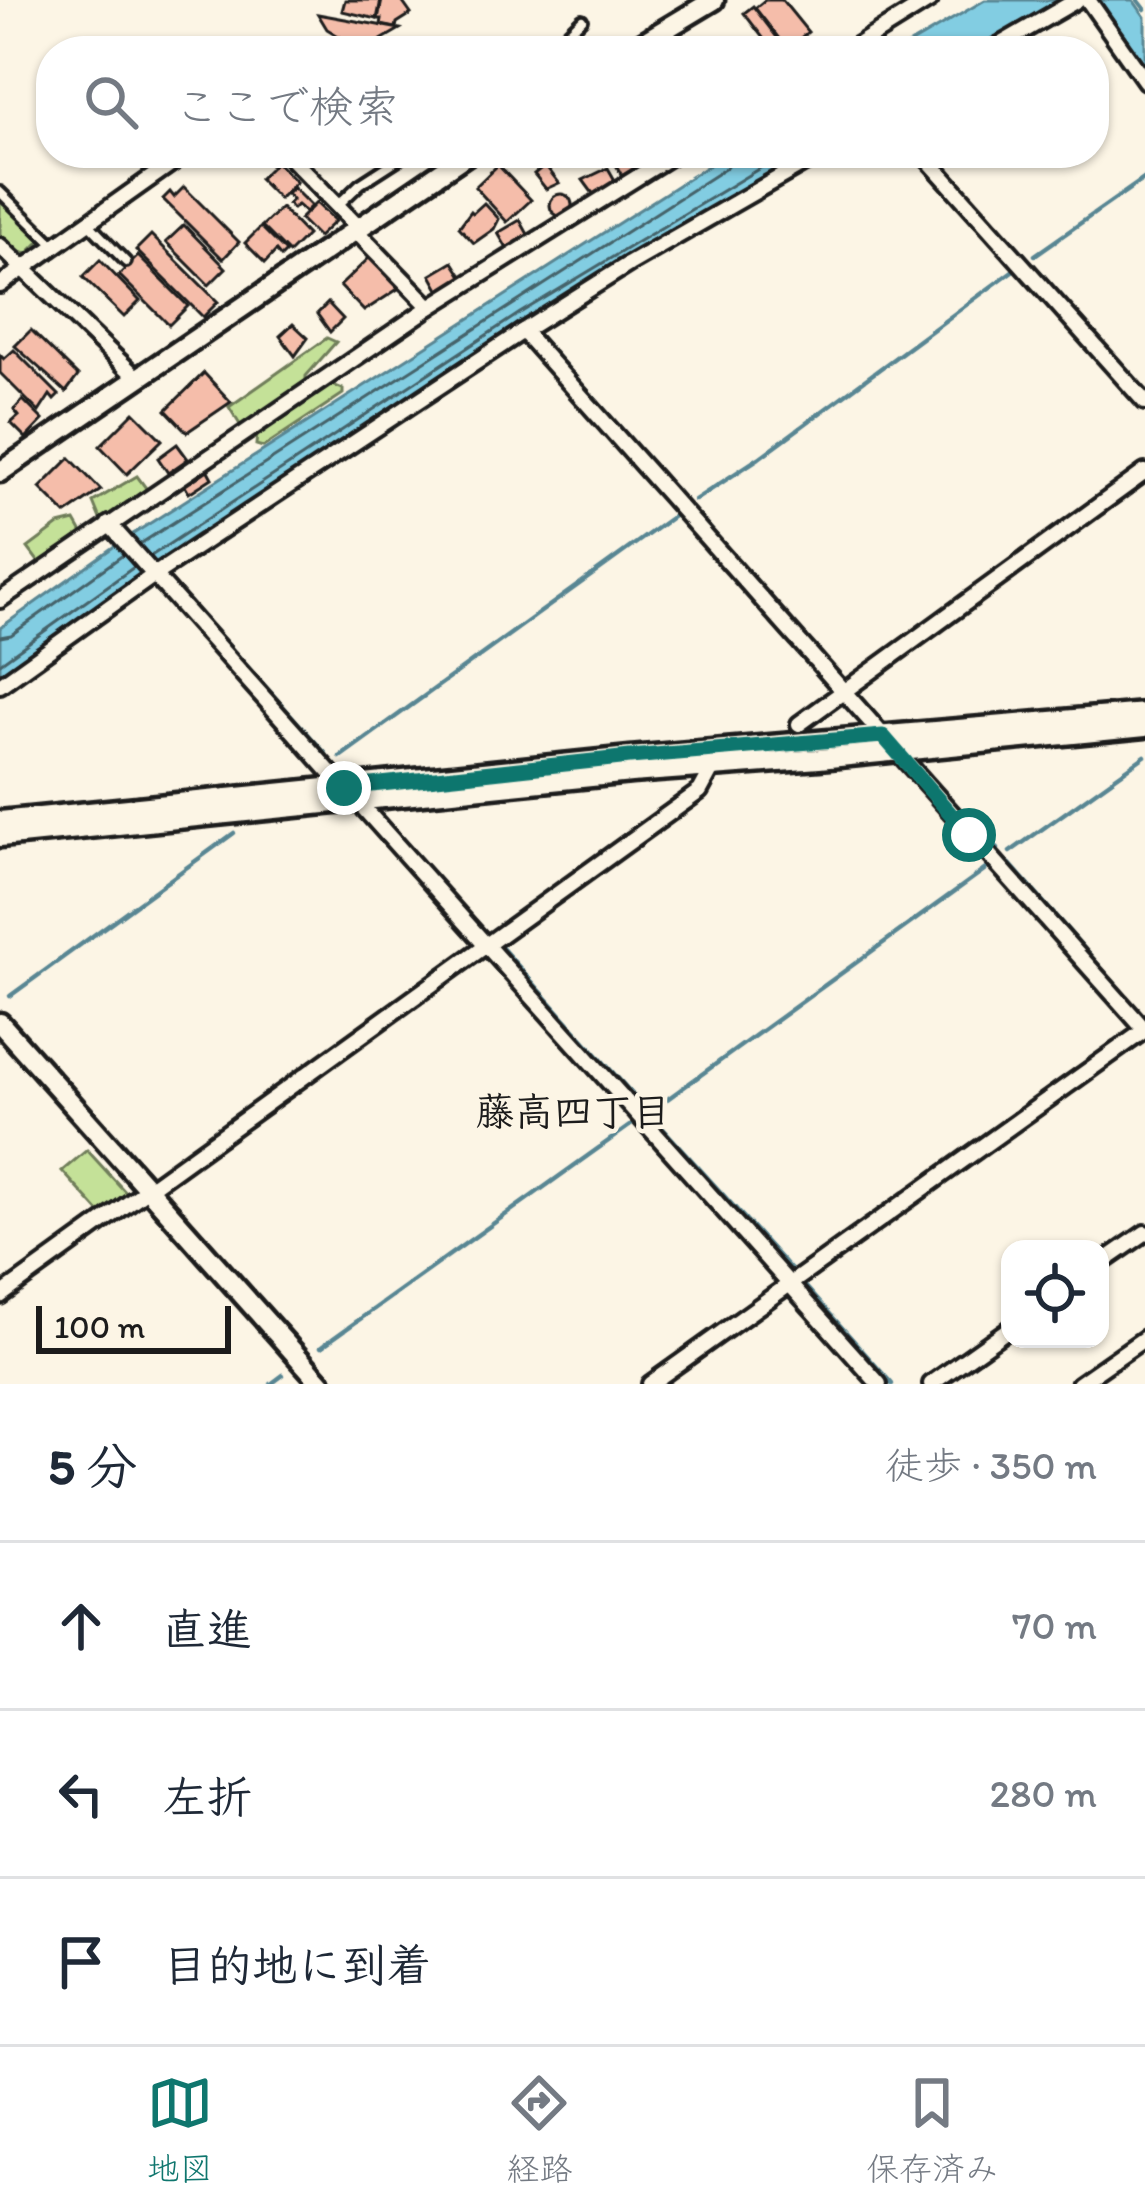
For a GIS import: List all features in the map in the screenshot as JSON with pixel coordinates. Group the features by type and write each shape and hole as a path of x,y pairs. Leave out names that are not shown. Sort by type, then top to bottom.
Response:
{"street":[{"path":"654,36 714,0"},
{"path":"872,36 930,0"},
{"path":"1015,36 1078,0"},
{"path":"1088,0 1145,81"},
{"path":"0,285 165,168"},
{"path":"300,168 430,308"},
{"path":"0,472 447,168"},
{"path":"0,600 430,308 652,168"},
{"path":"0,686 154,575 523,331 628,264 796,168"},
{"path":"935,168 1145,402"},
{"path":"0,246 137,378"},
{"path":"523,331 1145,1030 650,1384"},
{"path":"799,724 1145,472"},
{"path":"109,524 344,788"},
{"path":"0,837 713,767 1145,713"},
{"path":"0,821 630,757 1145,727"},
{"path":"0,1296 700,791 713,767"},
{"path":"359,803 879,1384"},
{"path":"0,1023 322,1384"},
{"path":"1109,1258 1145,1233"},
{"path":"931,1384 1001,1334"},
{"path":"1079,1384 1145,1338"}],"lane":[{"path":"564,36 582,19"},
{"path":"337,206 384,168"},
{"path":"0,192 56,246"},
{"path":"88,223 126,262"}],"green space":[{"path":"0,198 42,239 27,254 16,251 0,235"},
{"path":"327,338 336,342 306,376 306,386 242,428 229,407"},
{"path":"330,384 343,389 343,394 263,447 256,445 257,434"},
{"path":"137,476 146,488 139,499 100,519 93,502"},
{"path":"75,521 83,535 47,564 40,564 28,548 59,525"},
{"path":"87,1150 129,1196 102,1215 62,1171"}],"water":[{"path":"985,0 1065,0 1002,36 924,36"},
{"path":"1100,0 1133,0 1145,17 1145,66"},
{"path":"705,168 785,168 0,678 0,628 116,545"}],"building":[{"path":"345,0 381,0 377,19 342,11"},
{"path":"382,0 401,0 411,14 396,28 381,25"},
{"path":"765,0 782,0 808,32 777,36 755,8"},
{"path":"753,6 776,36 762,36 744,13"},
{"path":"318,14 400,29 388,36 338,36 327,29"},
{"path":"270,168 282,168 296,182 279,199 259,179"},
{"path":"501,168 531,200 507,222 475,187"},
{"path":"547,168 559,183 546,189 534,174"},
{"path":"608,168 616,182 594,195 583,180"},
{"path":"184,187 239,242 223,259 163,199 170,192 174,197"},
{"path":"293,188 311,206 305,212 288,204 292,200 287,194"},
{"path":"561,194 572,205 561,216 550,205"},
{"path":"316,203 335,221 318,237 300,219"},
{"path":"484,203 499,219 494,229 474,243 459,227"},
{"path":"281,208 307,235 289,253 262,226"},
{"path":"520,220 529,236 509,252 498,233"},
{"path":"184,225 226,268 209,285 166,242"},
{"path":"261,227 286,252 281,257 276,251 265,263 245,243"},
{"path":"151,235 218,302 203,317 136,250"},
{"path":"138,256 188,306 169,325 119,275"},
{"path":"371,256 401,287 364,311 340,286"},
{"path":"100,260 140,301 124,317 83,277"},
{"path":"453,262 464,279 441,293 431,275"},
{"path":"328,303 343,319 330,332 317,314"},
{"path":"293,324 308,338 295,356 280,336"},
{"path":"31,330 78,376 66,392 15,346"},
{"path":"14,350 59,395 54,400 50,395 39,412 0,373 0,355 4,359"},
{"path":"204,373 231,402 187,432 166,410"},
{"path":"23,400 43,420 26,438 11,423 19,416 14,410"},
{"path":"134,412 162,440 127,474 100,446"},
{"path":"177,444 188,459 168,473 158,458"},
{"path":"70,458 101,490 66,514 40,488"},
{"path":"206,467 212,478 189,493 182,481"}],"waterway":[{"path":"1138,0 1145,9"},
{"path":"946,168 1019,250"},
{"path":"1035,255 1145,178"},
{"path":"695,500 1015,269"},
{"path":"1038,270 1145,390"},
{"path":"538,335 679,494"},
{"path":"340,757 675,515"},
{"path":"699,516 841,677"},
{"path":"166,576 326,754"},
{"path":"855,693 860,699"},
{"path":"1010,852 1145,756"},
{"path":"918,765 998,849"},
{"path":"385,820 485,932"},
{"path":"10,996 234,833"},
{"path":"1010,864 1145,1018"},
{"path":"655,1108 987,868"},
{"path":"502,948 640,1103"},
{"path":"321,1347 635,1122"},
{"path":"658,1123 792,1271"},
{"path":"805,1286 892,1384"},
{"path":"271,1384 283,1375"}],"district":[{"name":"藤高四丁目","path":"573,1111"}],"route":[{"path":"344,788 883,736 969,835"}]}
